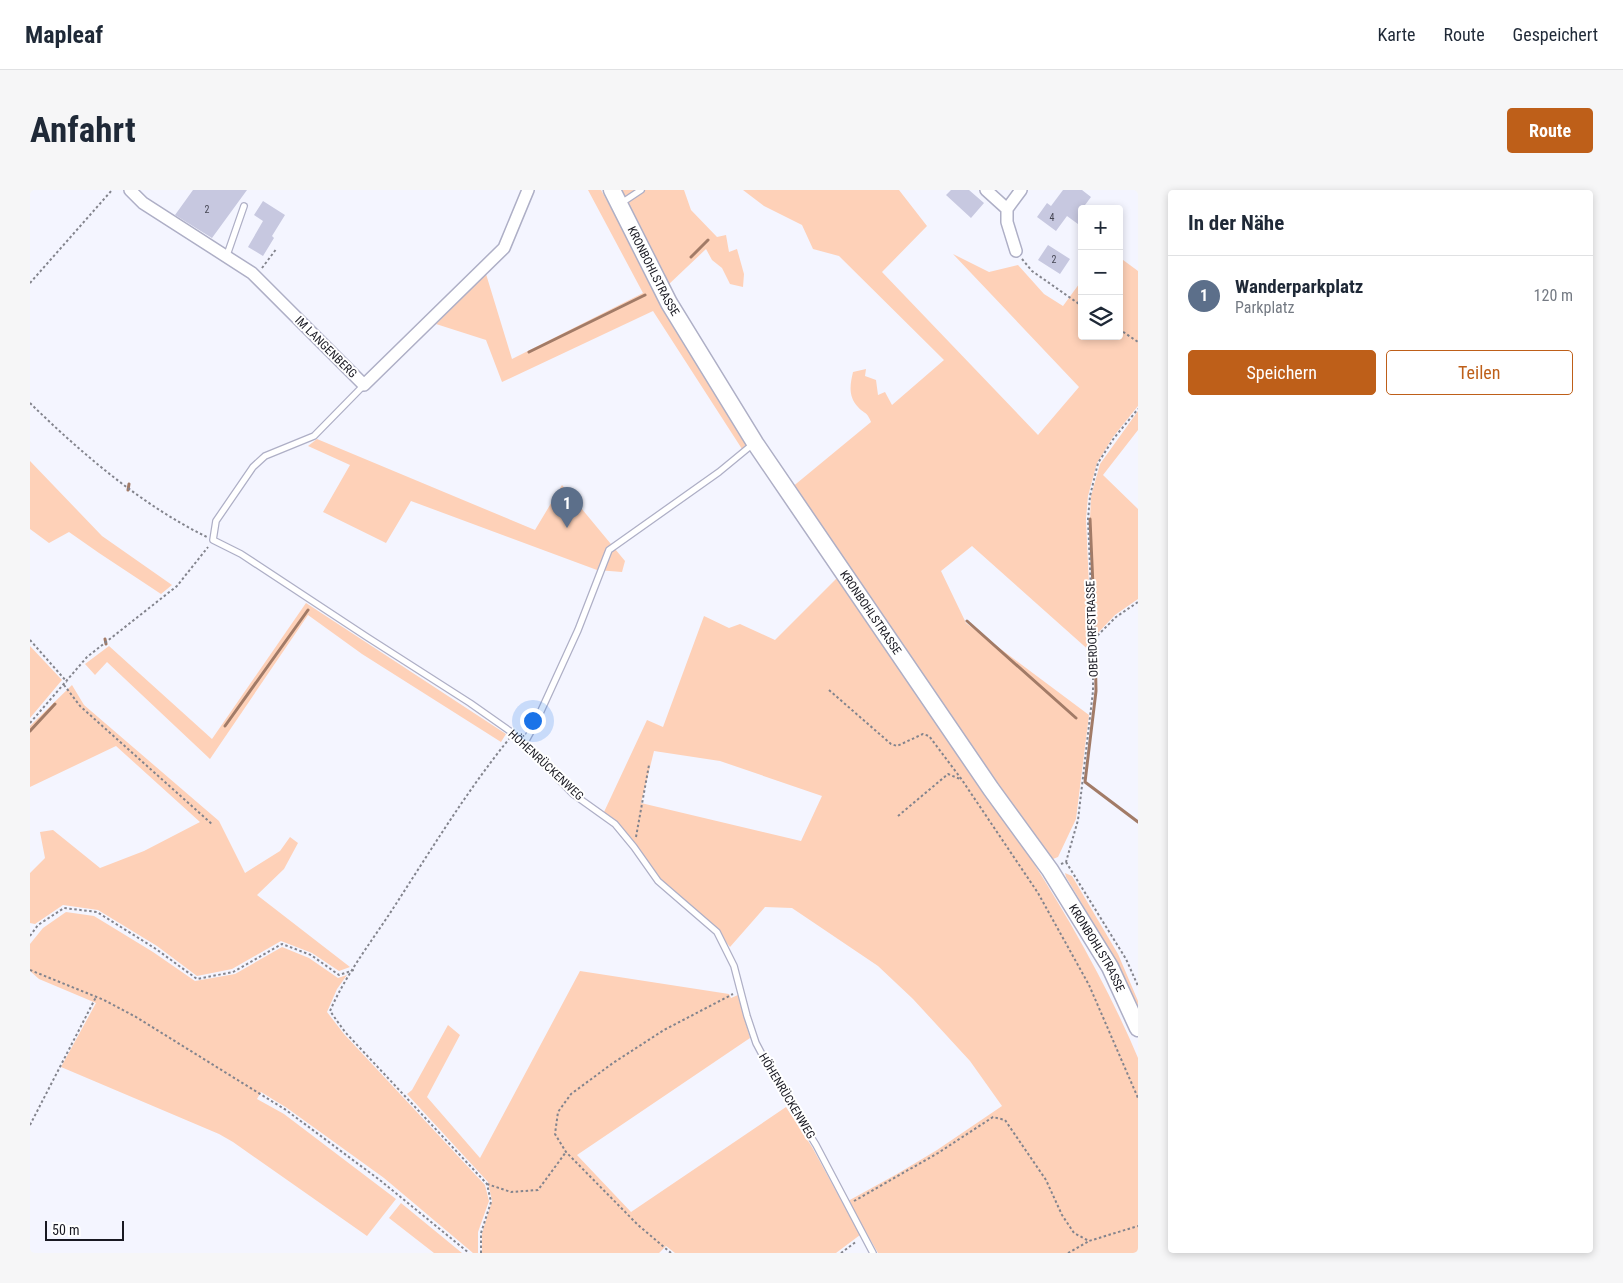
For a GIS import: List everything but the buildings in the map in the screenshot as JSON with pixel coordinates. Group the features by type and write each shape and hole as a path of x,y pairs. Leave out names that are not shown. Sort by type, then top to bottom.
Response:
{"main road":[{"name":"KRONBOHLSTRASSE","path":"616,197 669,303 755,443 985,780 1050,870 1110,967 1138,1028"}],"street":[{"name":"IM LANGENBERG","path":"130,190 143,203 227,255 256,276 364,385 504,248 528,190"},
{"path":"986,190 1007,209"},
{"path":"1016,251 1007,222 1007,209 1021,190"}],"lane":[{"path":"616,197 641,190"},
{"path":"227,255 244,206"},
{"path":"213,540 216,521 253,467 265,456 314,436 364,385"},
{"path":"524,744 539,716 578,630 609,550 719,472 755,443"},
{"name":"HÖHENRÜCKENWEG","path":"213,540 241,554 470,703 514,734 573,794 615,824 658,880 717,932 734,966 746,1016 756,1043 816,1145 873,1253"}],"path":[{"path":"30,283 112,190"},
{"path":"256,276 276,248"},
{"path":"1016,251 1032,271 1078,303"},
{"path":"1123,332 1138,342"},
{"path":"30,403 108,472 151,505 184,527 213,540 177,586 87,657 30,723"},
{"name":"OBERDORFSTRASSE","path":"1138,409 1114,438 1098,463 1090,496 1088,519 1093,691 1078,820 1066,862 1126,959 1138,986"},
{"path":"1093,640 1116,618 1138,602"},
{"path":"30,640 67,682"},
{"path":"64,685 80,706 213,825"},
{"path":"829,690 891,744 897,746 923,734 929,736 962,780 1048,910 1089,985 1138,1098"},
{"path":"514,734 487,766 339,990 330,1011 345,1032 487,1184 510,1192 538,1190 566,1152"},
{"path":"634,847 649,765"},
{"path":"898,816 948,774 962,780"},
{"path":"30,936 38,925 64,908 97,912 156,949 197,979 233,972 282,944 311,955 339,975 354,970"},
{"path":"30,970 96,997 136,1017 286,1110 381,1181 469,1253"},
{"path":"671,1253 638,1225 566,1152 555,1134 558,1112 571,1094 664,1030 741,990"},
{"path":"30,1125 96,997"},
{"path":"847,1204 938,1153 993,1117 1005,1120 1046,1180 1074,1233 1089,1241"},
{"path":"481,1253 481,1233 491,1202 487,1184"},
{"path":"1068,1253 1089,1241 1138,1226"},
{"path":"842,1253 863,1236"}],"shaded area":[{"path":"588,190 601,190 655,286 749,443 742,449 653,311 502,382 486,340 436,324 486,274 512,359 643,293"},
{"path":"611,190 684,190 691,210 717,237 726,235 729,252 737,249 744,274 743,287 730,284 722,268 712,260 706,249 667,286"},
{"path":"743,190 899,190 927,226 882,272 1038,435 1079,387 953,254 989,272 1018,265 1044,294 1063,306 1078,285 1078,340 1123,340 1123,260 1138,271 1138,406 1113,437 1097,463 1088,496 1086,519 1092,653 972,546 941,571 966,623 1089,715 1076,819 1058,857 1047,859 791,488 871,422 868,416 855,403 851,395 853,372 866,369 865,376 876,380 878,395 885,392 892,405 944,360 839,256 813,249 802,225 764,206"},
{"path":"1138,411 1138,430 1103,475 1138,509 1138,599 1115,615 1095,636 1090,519 1091,496 1100,464"},
{"path":"317,439 535,530 562,485 625,561 622,572 597,570 411,501 386,543 323,512 350,465 308,446"},
{"path":"30,461 102,536 172,585 161,594 69,532 49,543 30,529"},
{"path":"838,577 966,761 1026,851 1061,908 1110,997 1138,1058 1138,1253 878,1253 848,1201 937,1150 1002,1106 970,1061 913,999 878,966 792,908 765,907 730,947 697,912 653,872 604,812 647,720 663,727 704,616 729,628 740,624 775,640","holes":["654,751 720,761 822,796 801,841 641,803"]},
{"path":"306,603 506,734 501,742 362,654 308,615 210,759 107,662 95,675 85,664 109,646 212,739"},
{"path":"30,646 62,680 30,718"},
{"path":"72,685 84,705 219,821 245,873 280,851 290,837 298,843 284,869 257,895 350,967 339,971 312,953 281,941 232,969 197,976 157,946 98,910 63,905 35,924 30,923 30,873 45,858 40,832 53,830 100,868 144,851 200,822 116,746 30,787 30,726"},
{"path":"1065,873 1072,876 1118,954 1138,1001 1138,1014 1107,946"},
{"path":"66,912 94,916 153,952 195,981 235,974 282,947 309,958 338,978 347,975 337,989 327,1012 344,1034 485,1185 489,1201 478,1232 478,1253 473,1253 384,1178 287,1108 261,1092 257,1099 284,1114 396,1199 367,1236 219,1134 61,1067 96,1003 39,979 30,971 30,944 43,928"},
{"path":"580,971 729,994 731,998 738,995 750,1038 577,1155 631,1212 786,1107 812,1147 860,1235 836,1253 675,1253 666,1246 659,1253 482,1253 482,1233 492,1201 488,1182 407,1094 412,1090 448,1025 460,1035 427,1097 480,1158"},
{"path":"401,1203 462,1253 434,1253 389,1218"}],"waterway":[{"path":"691,257 708,240"},
{"path":"529,352 645,295"},
{"path":"128,490 129,484"},
{"path":"1090,519 1095,632"},
{"path":"225,726 308,610"},
{"path":"967,621 1076,718"},
{"path":"105,639 106,644"},
{"path":"1095,641 1096,691 1085,782 1138,822"},
{"path":"30,731 55,704"}],"place":[{"name":"Wanderparkplatz","path":"567,528"}]}
